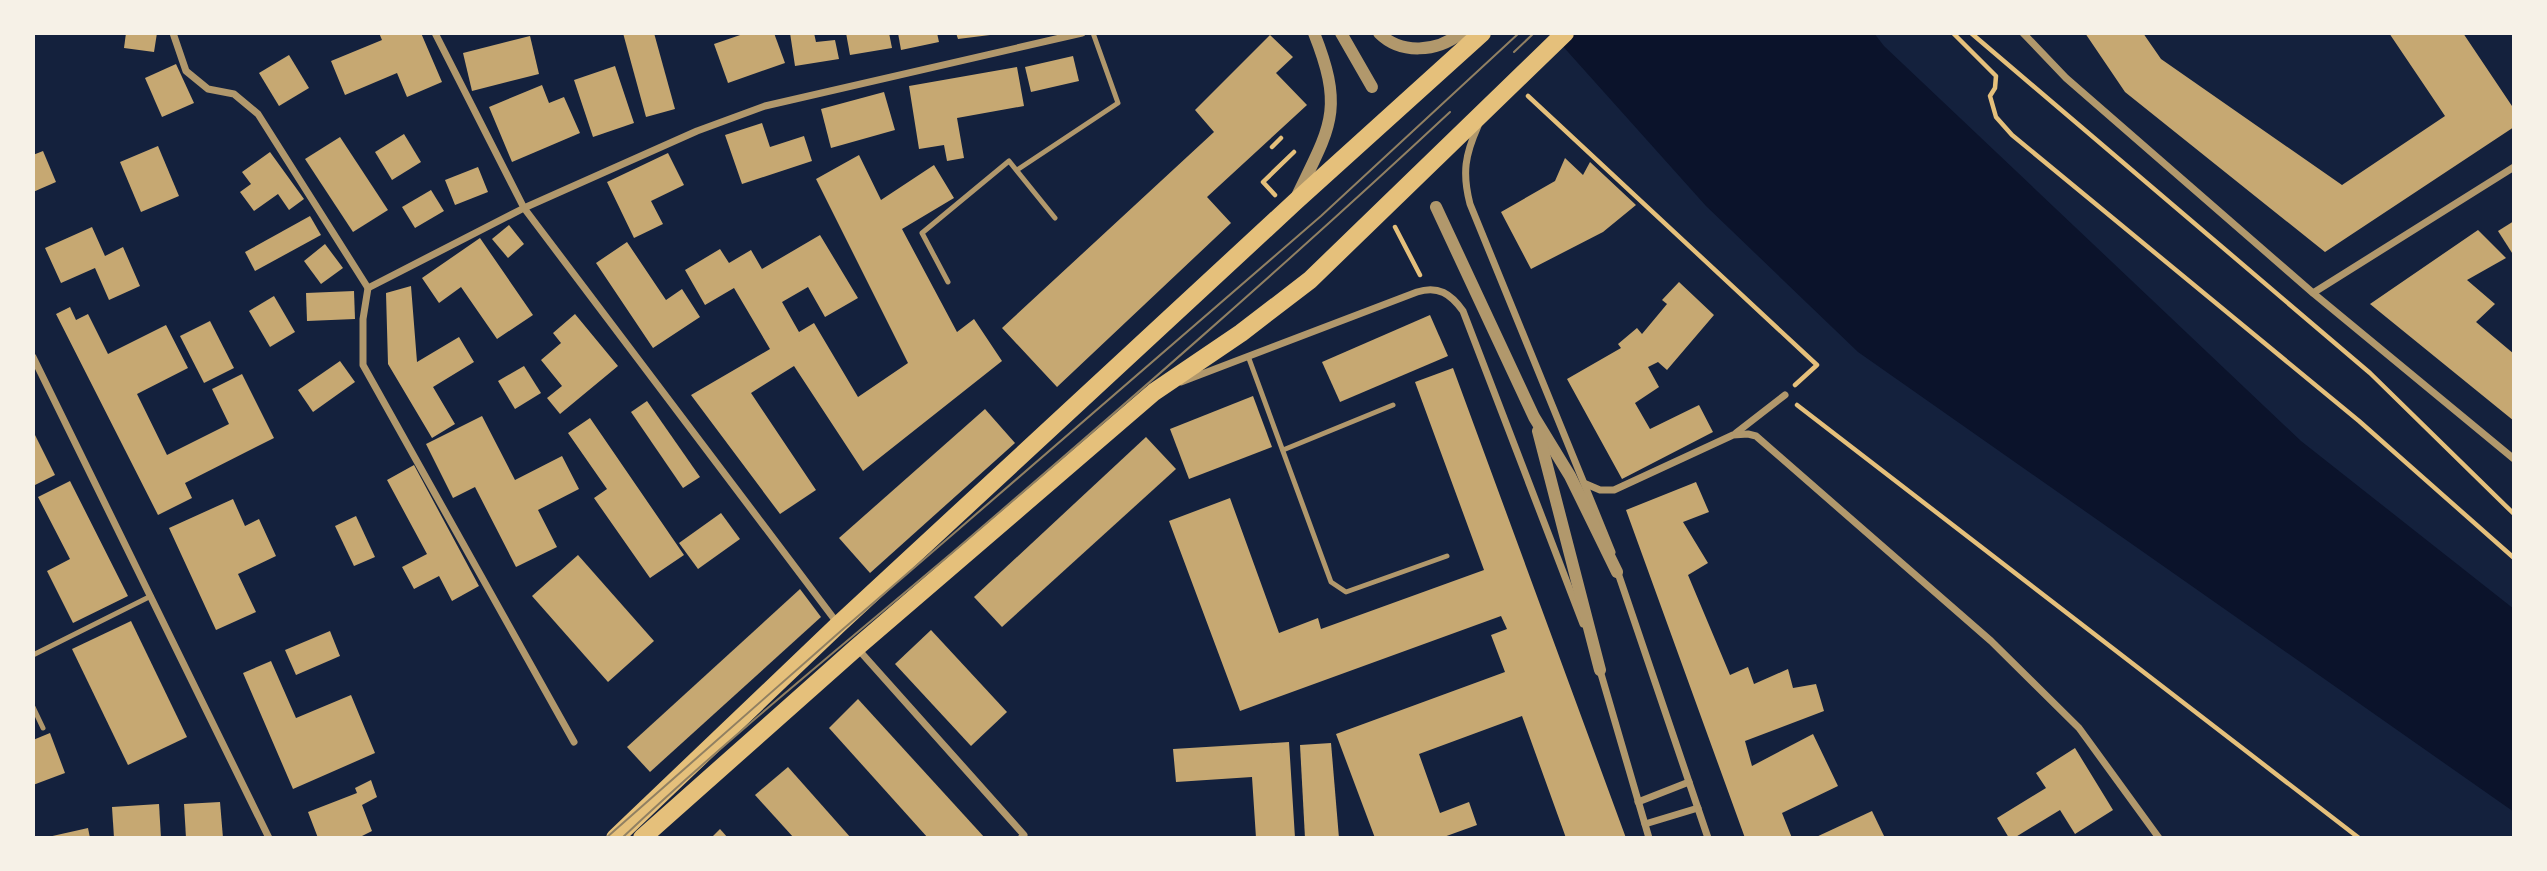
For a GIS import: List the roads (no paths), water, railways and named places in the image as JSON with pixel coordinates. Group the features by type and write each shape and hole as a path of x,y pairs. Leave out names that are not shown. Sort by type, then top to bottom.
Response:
{"main road":[{"path":"615,838 838,625 1294,202 1482,33"},
{"path":"642,838 856,648 1154,392 1241,333 1310,281 1565,33"}],"street":[{"path":"173,33 186,71 208,89 234,94 258,114 368,288 363,319 363,365 574,742"},
{"path":"435,33 524,208 838,625"},
{"path":"368,288 524,208 697,131 765,106 1082,33"},
{"path":"1294,202 1323,144 1330,118 1331,88 1328,72 1314,33"},
{"path":"1341,33 1372,87"},
{"path":"1379,33 1402,48 1437,45 1461,33"},
{"path":"2023,33 2066,78 2314,293 2514,459"},
{"path":"1487,106 1466,157 1465,182 1479,226 1499,268 1607,535 1617,572 1708,838"},
{"path":"2314,293 2514,167"},
{"path":"1436,207 1534,417 1570,476 1617,572"},
{"path":"1154,392 1427,289 1441,290 1464,311 1600,670"},
{"path":"33,357 269,838"},
{"path":"1585,484 1600,490 1614,490 1733,435 1785,395"},
{"path":"1534,417 1600,670 1649,838"},
{"path":"1733,435 1748,434 1763,442 1992,641 2079,729 2160,838"},
{"path":"856,648 1024,835 1021,838"},
{"path":"1638,803 1689,782"},
{"path":"1644,824 1698,808"}],"lane":[{"path":"1017,170 1118,103 1093,33"},
{"path":"948,282 922,233 1009,161 1055,218"},
{"path":"1248,356 1331,582 1346,593 1447,556"},
{"path":"1283,450 1393,405"},
{"path":"33,655 151,596"},
{"path":"33,707 43,727"}],"water":[{"path":"1551,33 1874,33 1884,46 2301,441 2514,609 2514,812 1858,352 1706,206"}],"tram line":[{"path":"606,838 1321,216 1519,33"},
{"path":"1514,52 1534,33"},
{"path":"622,838 744,728 1204,335 1450,112"}]}
